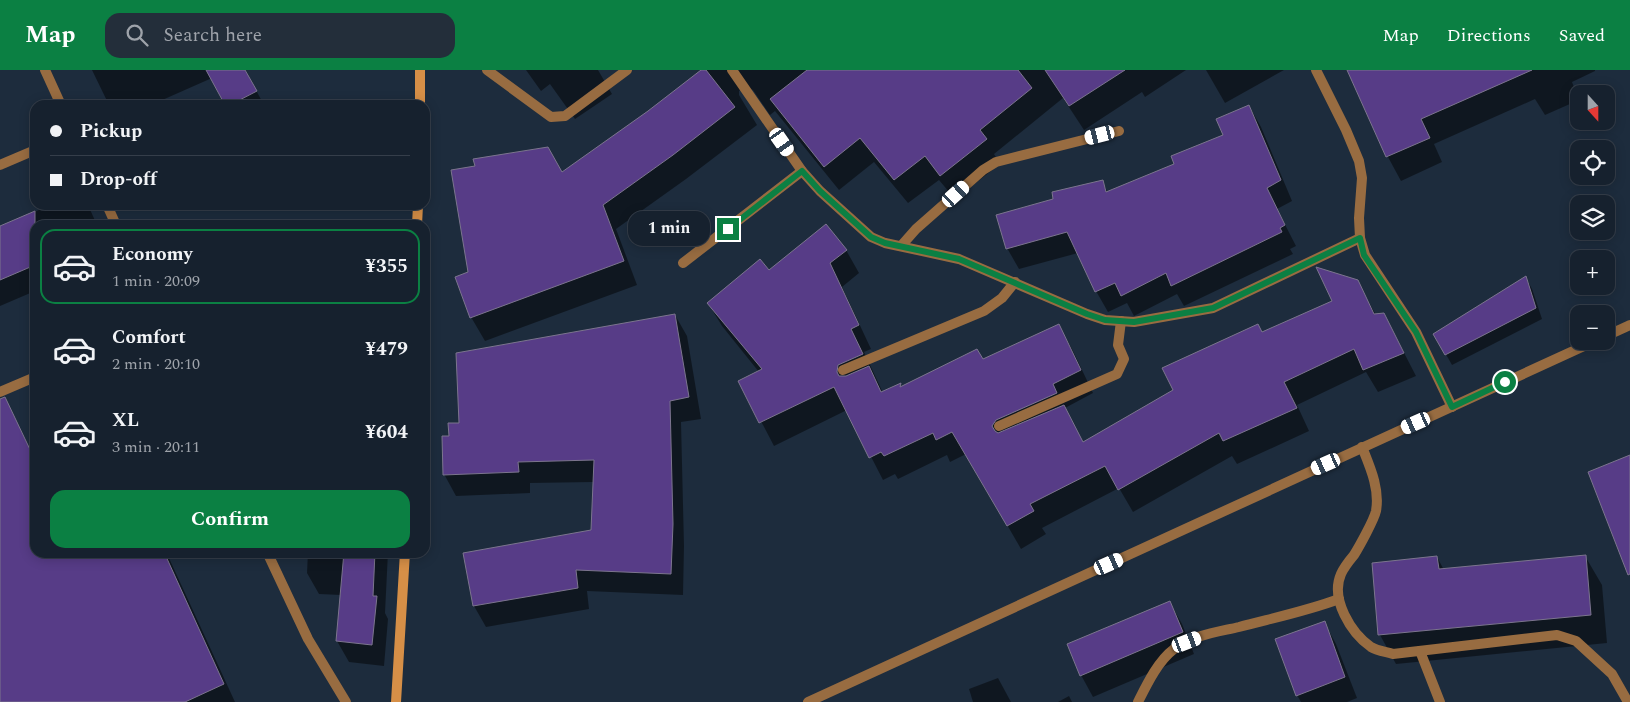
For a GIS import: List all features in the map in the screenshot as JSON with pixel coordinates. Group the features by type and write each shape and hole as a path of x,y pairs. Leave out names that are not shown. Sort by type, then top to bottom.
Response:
{"main road":[{"path":"420,70 420,100"},
{"path":"396,702 404,558"}],"street":[{"path":"45,70 59,100"},
{"path":"487,70 551,117 565,116 627,70"},
{"path":"732,70 802,171 820,191 871,237 885,243 959,259 1105,320 1134,322 1213,308 1360,238"},
{"path":"1316,70 1359,161 1362,178 1359,218 1360,238 1364,255 1416,332 1452,407"},
{"path":"901,246 916,230 983,170 996,162 1118,131"},
{"path":"0,165 30,152"},
{"path":"683,263 802,171"},
{"path":"843,370 984,311 1002,298 1015,282"},
{"path":"999,426 1117,374 1124,359 1118,345 1121,321"},
{"path":"1615,332 1630,325"},
{"path":"808,702 1576,350"},
{"path":"0,392 30,378"},
{"path":"1362,448 1374,480 1377,501 1376,513 1355,554 1340,575 1338,585 1339,599 1346,621 1352,629 1372,648 1393,654 1557,635 1569,637 1576,641 1612,674 1628,702"},
{"path":"270,558 308,640 346,702"},
{"path":"1138,702 1154,671 1174,649 1187,642 1204,635 1314,608 1339,599"},
{"path":"1420,651 1440,702"}],"building":[{"path":"206,70 245,70 257,91 240,100 222,100"},
{"path":"701,70 706,70 735,107 673,155 603,205 624,261 470,318 455,277 468,272 451,170 475,166 473,159 548,147 562,172 648,111"},
{"path":"807,70 1018,70 1032,88 980,130 987,139 940,176 925,156 894,180 860,138 824,167 770,99"},
{"path":"1045,70 1125,70 1069,106"},
{"path":"1347,70 1532,70 1421,119 1430,138 1386,157"},
{"path":"1249,105 1281,180 1267,188 1285,225 1280,228 1282,232 1171,286 1166,273 1121,296 1115,283 1095,292 1067,232 1006,249 996,215 1053,199 1052,192 1103,180 1106,192 1174,164 1171,156 1223,135 1216,119"},
{"path":"35,211 35,220 30,220 30,267 0,280 0,226"},
{"path":"826,224 847,250 830,263 859,325 851,329 863,354 838,365 837,372 839,376 846,376 869,366 881,392 901,383 900,387 977,349 983,359 1059,324 1081,370 1053,384 1057,393 996,420 992,426 998,433 1064,405 1083,442 1173,390 1162,368 1258,324 1262,332 1332,301 1316,267 1358,280 1374,314 1384,313 1404,353 1363,370 1354,349 1284,382 1297,408 1223,441 1219,433 1118,490 1105,466 1030,504 1034,511 1007,526 952,432 936,440 933,433 884,456 881,452 869,458 834,387 759,423 738,381 762,369 707,303 760,259 769,270"},
{"path":"1526,276 1536,308 1445,355 1433,334"},
{"path":"675,314 689,397 670,401 673,524 671,574 576,570 578,588 473,606 463,553 591,530 594,460 518,462 519,472 443,475 442,436 449,436 448,423 459,423 456,353"},
{"path":"5,397 30,450 30,558 167,558 224,684 185,702 0,702 0,399"},
{"path":"1630,455 1630,574 1628,575 1588,472"},
{"path":"1586,555 1591,615 1378,635 1372,563 1437,556 1439,569"},
{"path":"343,558 375,558 373,596 377,596 372,645 336,641"},
{"path":"1170,601 1183,632 1080,676 1067,644"},
{"path":"1325,621 1345,677 1296,696 1275,639"}],"route":[{"path":"728,229 802,171 820,191 871,237 885,243 959,259 1105,320 1134,322 1213,308 1360,238 1364,255 1416,332 1452,407 1505,382"}]}
